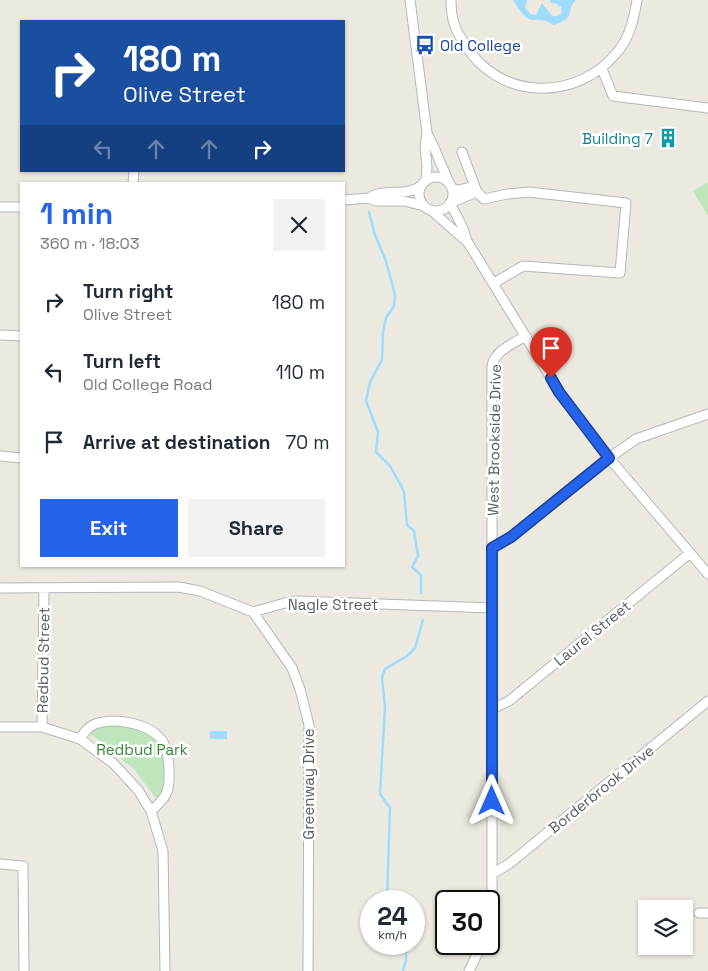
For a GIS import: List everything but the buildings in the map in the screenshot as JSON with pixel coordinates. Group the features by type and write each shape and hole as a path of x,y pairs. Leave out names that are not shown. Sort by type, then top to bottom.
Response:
{"street":[{"path":"410,0 427,133 425,147 427,167 419,196 428,208 466,241 559,392 609,458 708,574"},
{"path":"451,0 451,16 457,32 471,55 490,73 514,85 544,89 575,84 602,69 620,49 632,25 637,0"},
{"path":"602,69 613,96 708,108"},
{"path":"427,133 434,145 450,187 452,199 450,203 463,228 466,241"},
{"path":"462,152 476,189 484,199 529,192 626,203 620,273 523,266 494,284"},
{"path":"345,200 369,198 375,194 412,191 436,178 441,178 450,187 458,190 476,189"},
{"path":"369,198 376,202 410,201 428,208 442,210 450,203 476,189"},
{"path":"0,207 20,207"},
{"path":"0,335 20,336"},
{"name":"West Brookside Drive","path":"491,890 493,362 500,352 526,336"},
{"path":"492,548 511,537 609,458 636,439 708,414"},
{"path":"0,456 20,458"},
{"name":"Laurel Street","path":"492,709 509,701 690,553"},
{"path":"0,588 179,587 200,592 253,612"},
{"name":"Redbud Street","path":"44,588 42,727 80,739 113,763 129,779 151,811 158,829 163,851 165,971"},
{"name":"Nagle Street","path":"253,612 274,605 297,601 492,608"},
{"name":"Greenway Drive","path":"253,612 292,668 300,689 309,725 308,971"},
{"name":"Borderbrook Drive","path":"492,874 509,864 708,701"},
{"path":"80,739 86,730 93,725 113,722 133,723 147,727 162,741 168,753 170,782 168,792 163,800 151,811"},
{"path":"0,727 42,727"},
{"path":"0,864 23,866 24,971"},
{"path":"469,971 477,955"}],"green space":[{"path":"708,182 708,216 693,191"},
{"name":"Redbud Park","path":"110,725 134,726 157,736 166,767 165,783 160,797 155,797 134,769 91,734 94,727"}],"water":[{"path":"513,0 527,0 525,7 530,14 536,15 542,3 552,16 558,16 562,13 561,7 551,3 550,0 576,0 572,4 569,17 554,25 545,20 527,18"},
{"path":"210,731 227,731 227,739 210,739"}],"waterway":[{"path":"369,212 375,235 386,261 395,295 394,306 386,318 383,332 382,360 370,382 366,401 378,432 376,452 390,466 404,491 407,525 414,531 418,556 412,567 421,575 421,593"},
{"path":"387,890 390,808 380,794 385,707 382,677 385,669 407,656 415,648 423,620"},
{"path":"403,971 406,955"}],"place":[{"name":"Old College","path":"425,45"},
{"name":"Building 7","path":"668,138"}],"route":[{"path":"492,801 492,548 511,537 609,458 559,392 551,378"}]}
